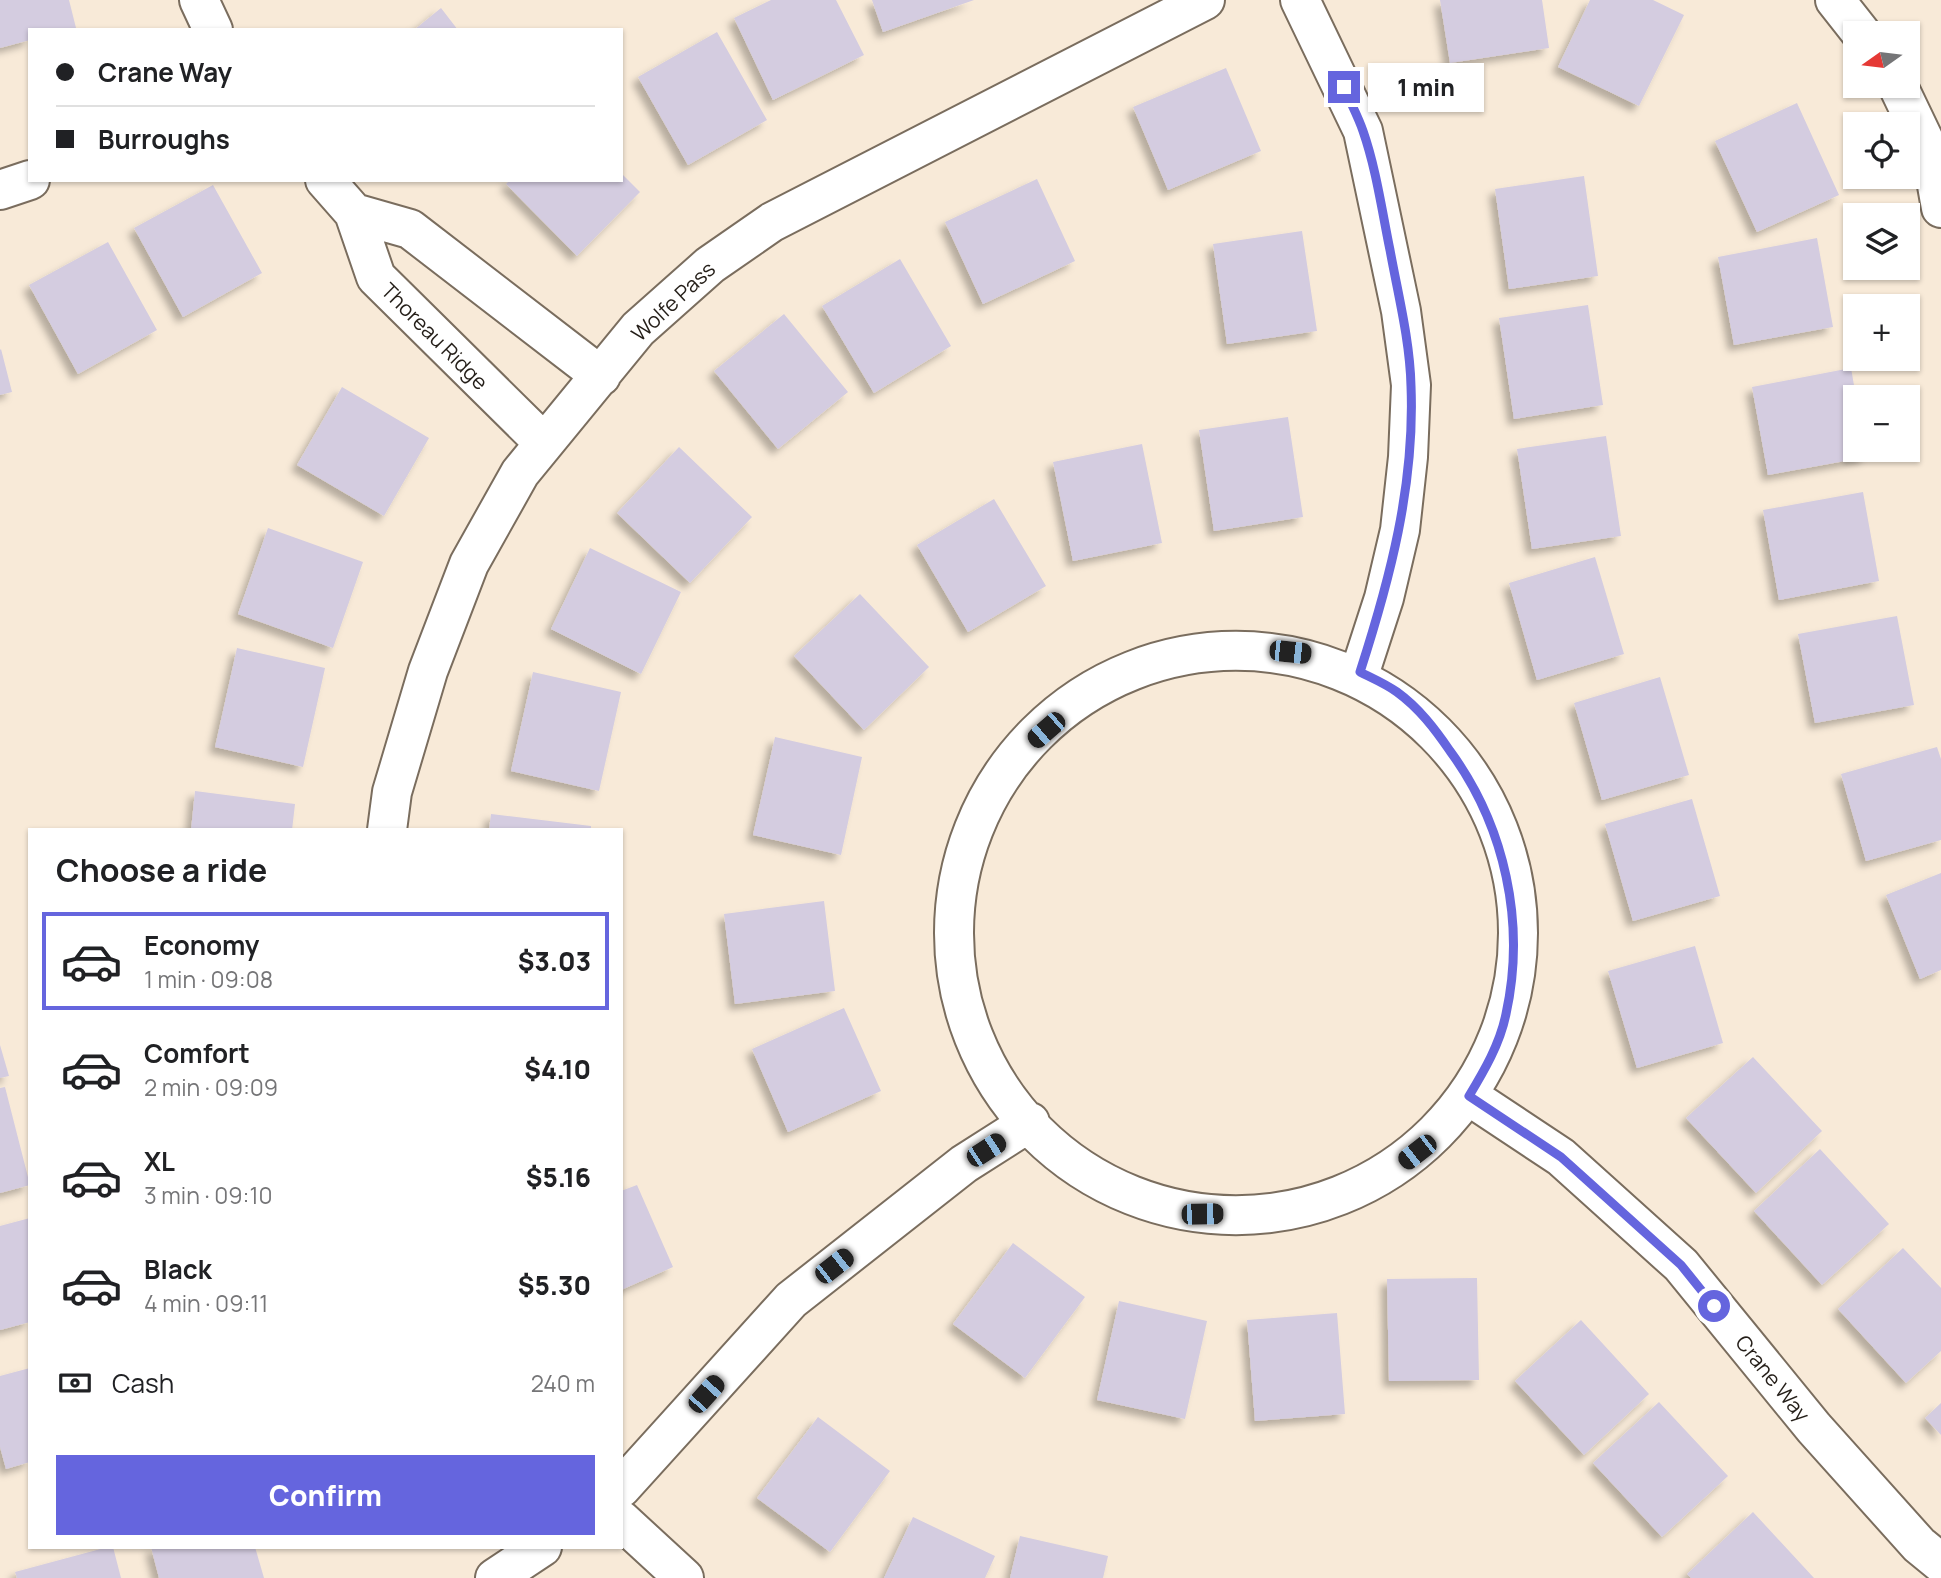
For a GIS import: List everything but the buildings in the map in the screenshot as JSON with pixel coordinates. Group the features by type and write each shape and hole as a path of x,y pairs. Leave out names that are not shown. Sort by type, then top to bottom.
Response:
{"street":[{"path":"199,0 212,28"},
{"name":"Wolfe Pass","path":"387,828 391,792 428,671 470,564 520,473 638,329 710,265 772,222 1205,0"},
{"path":"1300,0 1363,131 1402,310 1411,385 1408,457 1400,530 1384,598 1360,672"},
{"path":"1835,0 1852,21"},
{"path":"1904,98 1932,157 1941,208"},
{"path":"0,190 28,181"},
{"name":"Thoreau Ridge","path":"327,182 354,213 376,276 543,442"},
{"path":"354,213 410,229 601,376"},
{"path":"1264,650 1315,655 1360,672 1397,692 1426,718 1461,766 1485,811 1508,873 1513,951 1506,1014 1488,1064 1469,1096 1436,1137 1357,1191 1275,1213 1178,1215 1126,1196 1073,1164 1030,1122 997,1081 964,1014 951,948 953,896 982,802 1016,757 1099,690 1131,673 1208,652 1264,650"},
{"name":"Crane Way","path":"1469,1096 1561,1157 1681,1265 1814,1428 1919,1545 1941,1563"},
{"path":"623,1486 791,1300 964,1164 1030,1122"},
{"path":"623,1522 684,1578"},
{"path":"495,1578 539,1549"}],"route":[{"path":"1344,87 1363,131 1383,214 1402,310 1411,385 1408,457 1400,530 1384,598 1360,672 1397,692 1426,718 1461,766 1491,822 1508,873 1513,951 1506,1014 1488,1064 1469,1096 1561,1157 1681,1265 1714,1306"}]}
